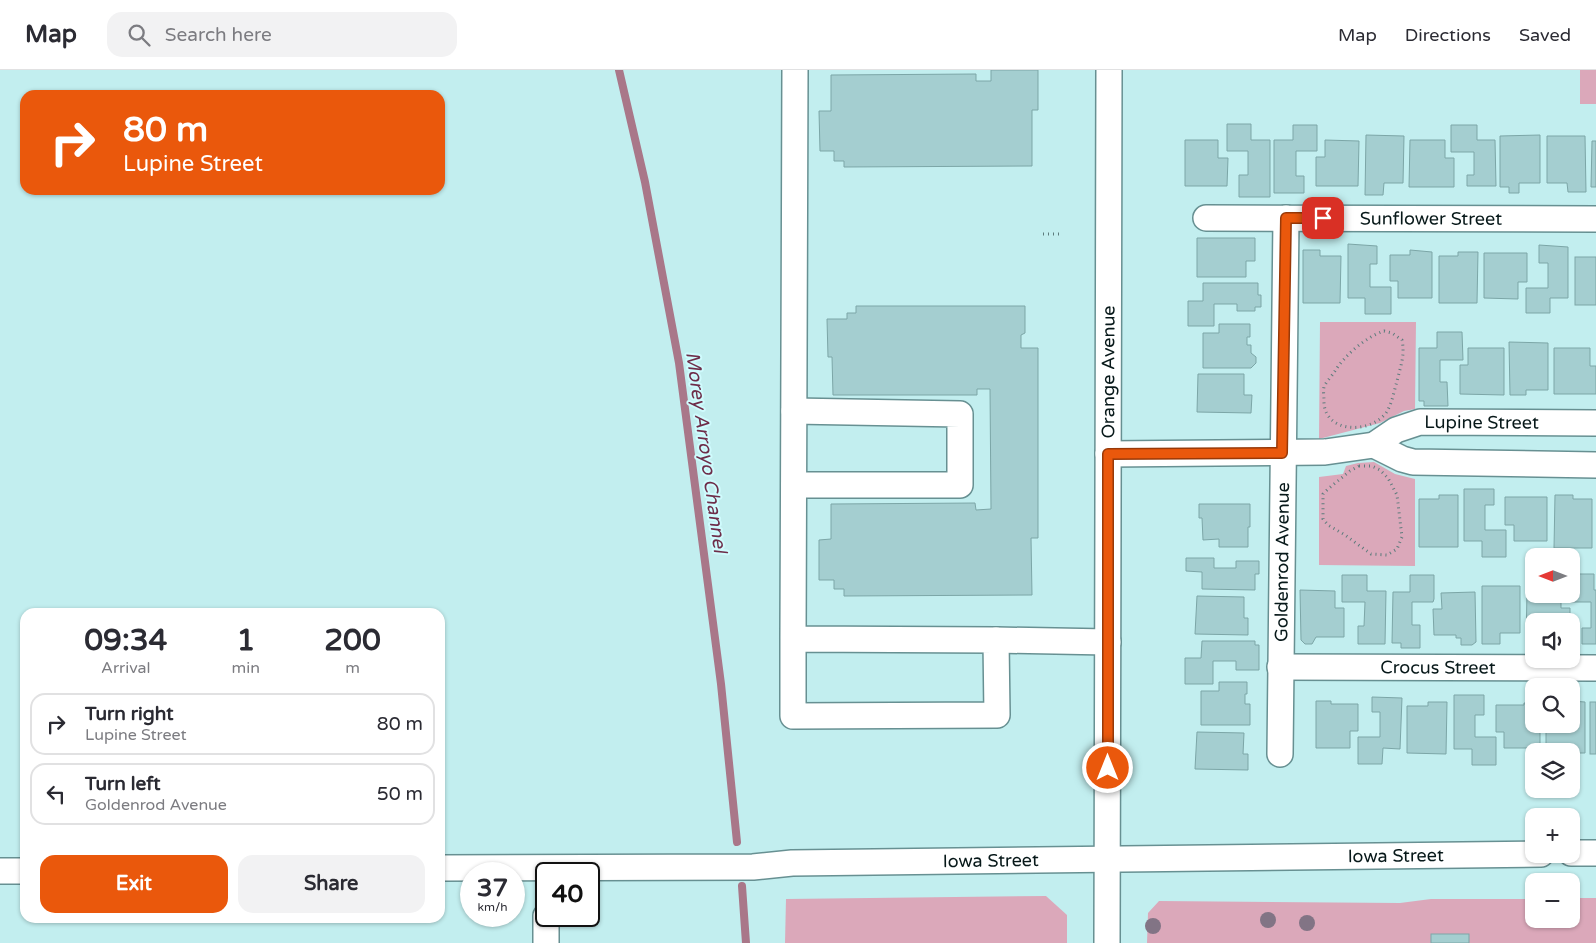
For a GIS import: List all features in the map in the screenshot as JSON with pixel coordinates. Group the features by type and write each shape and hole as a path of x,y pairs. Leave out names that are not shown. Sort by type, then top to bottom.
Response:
{"street":[{"path":"795,70 793,716 997,715 996,640"},
{"name":"Orange Avenue","path":"1106,943 1109,70"},
{"name":"Sunflower Street","path":"1206,218 1596,219"},
{"name":"Goldenrod Avenue","path":"1280,754 1286,218"},
{"path":"794,411 960,414 960,485 794,484"},
{"name":"Lupine Street","path":"1108,454 1325,452 1374,445 1396,430 1420,422 1596,423"},
{"path":"1374,445 1402,459 1413,462 1596,465"},
{"path":"793,640 1108,642"},
{"name":"Crocus Street","path":"1280,667 1596,668"},
{"path":"1580,853 1596,853"},
{"name":"Iowa Street","path":"600,869 753,867 802,863 1107,858 1140,860 1525,854"},
{"name":"Iowa Street","path":"445,868 535,870"},
{"path":"0,871 20,871"},
{"path":"546,927 546,943"}],"path":[{"path":"1043,234 1059,234"},
{"path":"1384,331 1392,333 1402,340 1404,351 1392,399 1386,413 1375,423 1361,427 1345,427 1332,422 1326,414 1323,408 1324,388 1341,361 1374,334 1384,331"},
{"path":"1359,466 1372,466 1380,470 1388,478 1397,495 1402,537 1397,549 1387,556 1371,554 1345,535 1328,525 1323,519 1323,494 1350,471 1359,466"}],"shaded area":[{"path":"1580,70 1596,70 1596,104 1580,104"},
{"path":"1320,322 1416,322 1415,409 1404,411 1380,423 1319,439"},
{"path":"1374,462 1395,474 1415,479 1415,566 1319,565 1319,477 1343,474 1346,466"},
{"path":"1046,896 1067,915 1067,943 785,943 786,899"},
{"path":"1580,898 1596,898 1596,943 1147,943 1148,913 1159,901 1400,903 1431,899 1525,899 1525,928 1580,928"}],"building":[{"path":"991,70 1038,70 1038,110 1032,110 1032,166 844,167 844,161 834,161 834,151 820,151 819,111 831,111 831,75 976,74 976,81 991,81"},
{"path":"1227,124 1251,124 1251,140 1270,140 1270,197 1239,197 1239,175 1248,175 1248,151 1227,151"},
{"path":"1293,125 1317,125 1317,151 1296,151 1296,176 1304,176 1304,193 1274,193 1274,140 1293,140"},
{"path":"1451,125 1477,125 1477,140 1495,140 1496,186 1467,186 1467,175 1474,175 1474,152 1451,152"},
{"path":"1366,135 1404,136 1403,183 1384,183 1383,195 1365,195"},
{"path":"1540,135 1540,183 1519,183 1519,193 1509,193 1509,187 1500,187 1500,136"},
{"path":"1547,136 1585,136 1586,192 1568,192 1567,183 1547,183"},
{"path":"1185,140 1218,140 1218,158 1228,158 1227,186 1185,186"},
{"path":"1325,140 1359,141 1358,186 1316,186 1316,157 1325,157"},
{"path":"1410,140 1445,140 1445,158 1454,158 1454,187 1409,187"},
{"path":"1592,141 1596,141 1596,187 1591,187"},
{"path":"1197,238 1255,238 1255,261 1246,261 1246,277 1197,277"},
{"path":"1348,244 1377,246 1377,264 1370,264 1370,287 1391,287 1391,314 1365,314 1365,298 1348,298"},
{"path":"1539,245 1568,247 1568,298 1550,298 1550,313 1526,313 1526,288 1548,288 1548,263 1539,263"},
{"path":"1303,250 1320,250 1320,256 1341,256 1340,303 1303,303"},
{"path":"1410,250 1432,252 1432,298 1398,298 1398,281 1390,281 1390,255 1410,255"},
{"path":"1458,252 1478,252 1477,303 1439,303 1439,256 1458,256"},
{"path":"1484,253 1527,253 1527,282 1518,282 1518,299 1484,298"},
{"path":"1575,257 1596,257 1596,305 1575,305"},
{"path":"1203,283 1258,283 1261,307 1255,307 1255,311 1237,311 1237,304 1214,304 1214,326 1188,326 1188,301 1203,301"},
{"path":"856,306 1025,306 1025,333 1021,335 1021,348 1038,348 1038,538 1031,538 1032,595 844,596 844,589 834,589 834,580 819,580 819,540 831,539 831,504 975,503 976,510 991,509 990,389 977,389 977,395 833,395 832,357 828,357 827,319 847,319 847,313 856,313"},
{"path":"1219,324 1250,324 1250,337 1247,337 1247,345 1251,345 1251,353 1256,357 1256,363 1251,368 1203,368 1203,333 1219,333"},
{"path":"1437,332 1462,332 1463,360 1440,360 1440,382 1447,382 1448,406 1424,406 1424,401 1419,401 1419,348 1437,348"},
{"path":"1509,342 1548,343 1548,390 1526,390 1526,395 1510,395"},
{"path":"1468,348 1504,348 1504,395 1460,394 1460,365 1468,365"},
{"path":"1554,348 1590,348 1590,366 1596,366 1596,394 1554,394"},
{"path":"1198,374 1244,374 1244,395 1252,395 1251,413 1197,412"},
{"path":"1464,489 1494,489 1494,505 1485,505 1485,530 1506,530 1506,557 1482,557 1482,541 1464,541"},
{"path":"1439,495 1458,495 1458,547 1419,547 1419,499 1439,499"},
{"path":"1555,495 1573,495 1573,499 1592,499 1592,548 1554,548"},
{"path":"1505,497 1547,497 1547,541 1514,541 1514,525 1505,525"},
{"path":"1199,504 1250,504 1248,547 1219,547 1219,539 1203,540 1202,518 1199,518"},
{"path":"1186,558 1214,558 1214,568 1236,568 1236,561 1259,561 1259,574 1255,574 1255,590 1202,589 1202,572 1186,571"},
{"path":"1580,574 1594,574 1594,590 1596,590 1596,644 1582,644 1582,628 1591,628 1591,602 1580,602"},
{"path":"1342,575 1367,575 1367,591 1386,591 1385,644 1358,644 1358,626 1364,626 1365,602 1342,602"},
{"path":"1410,575 1434,575 1433,602 1412,602 1412,625 1420,625 1420,648 1401,648 1401,643 1392,643 1393,592 1410,592"},
{"path":"1482,586 1520,586 1520,633 1500,633 1500,644 1482,644"},
{"path":"1300,590 1335,591 1335,608 1344,608 1344,637 1316,637 1312,644 1305,644 1301,640"},
{"path":"1475,592 1476,642 1472,645 1461,645 1461,638 1456,638 1456,635 1434,635 1433,609 1442,609 1441,593"},
{"path":"1197,596 1244,597 1244,618 1248,618 1248,635 1195,634"},
{"path":"1527,603 1561,603 1561,608 1570,608 1570,613 1527,613"},
{"path":"1202,641 1255,641 1255,645 1259,645 1259,670 1236,670 1236,661 1213,661 1213,684 1185,684 1185,658 1201,658"},
{"path":"1219,682 1247,682 1245,704 1250,704 1250,725 1201,725 1201,691 1219,691"},
{"path":"1454,695 1484,695 1484,715 1475,715 1475,737 1496,737 1496,765 1472,765 1472,749 1454,749"},
{"path":"1372,697 1402,698 1400,749 1383,748 1382,764 1358,764 1358,737 1380,737 1380,712 1372,712"},
{"path":"1316,701 1331,701 1331,704 1358,704 1358,731 1350,731 1350,748 1316,748"},
{"path":"1428,702 1447,702 1446,754 1407,753 1407,706 1428,706"},
{"path":"1580,702 1585,702 1585,753 1580,753 1580,743 1546,743 1546,733 1580,733"},
{"path":"1590,702 1596,702 1596,754 1590,754"},
{"path":"1525,703 1525,733 1540,733 1540,743 1525,743 1525,748 1504,748 1504,732 1496,732 1496,705 1524,705"},
{"path":"1197,732 1244,733 1243,754 1248,754 1248,770 1195,769"},
{"path":"1431,934 1469,934 1469,943 1431,943"}],"waterway":[{"name":"Morey Arroyo Channel","path":"619,70 645,182 679,363 721,684 737,842"},
{"name":"Morey Arroyo Channel","path":"742,886 746,943"}],"route":[{"path":"1108,768 1108,454 1282,453 1286,218 1323,218"}]}
